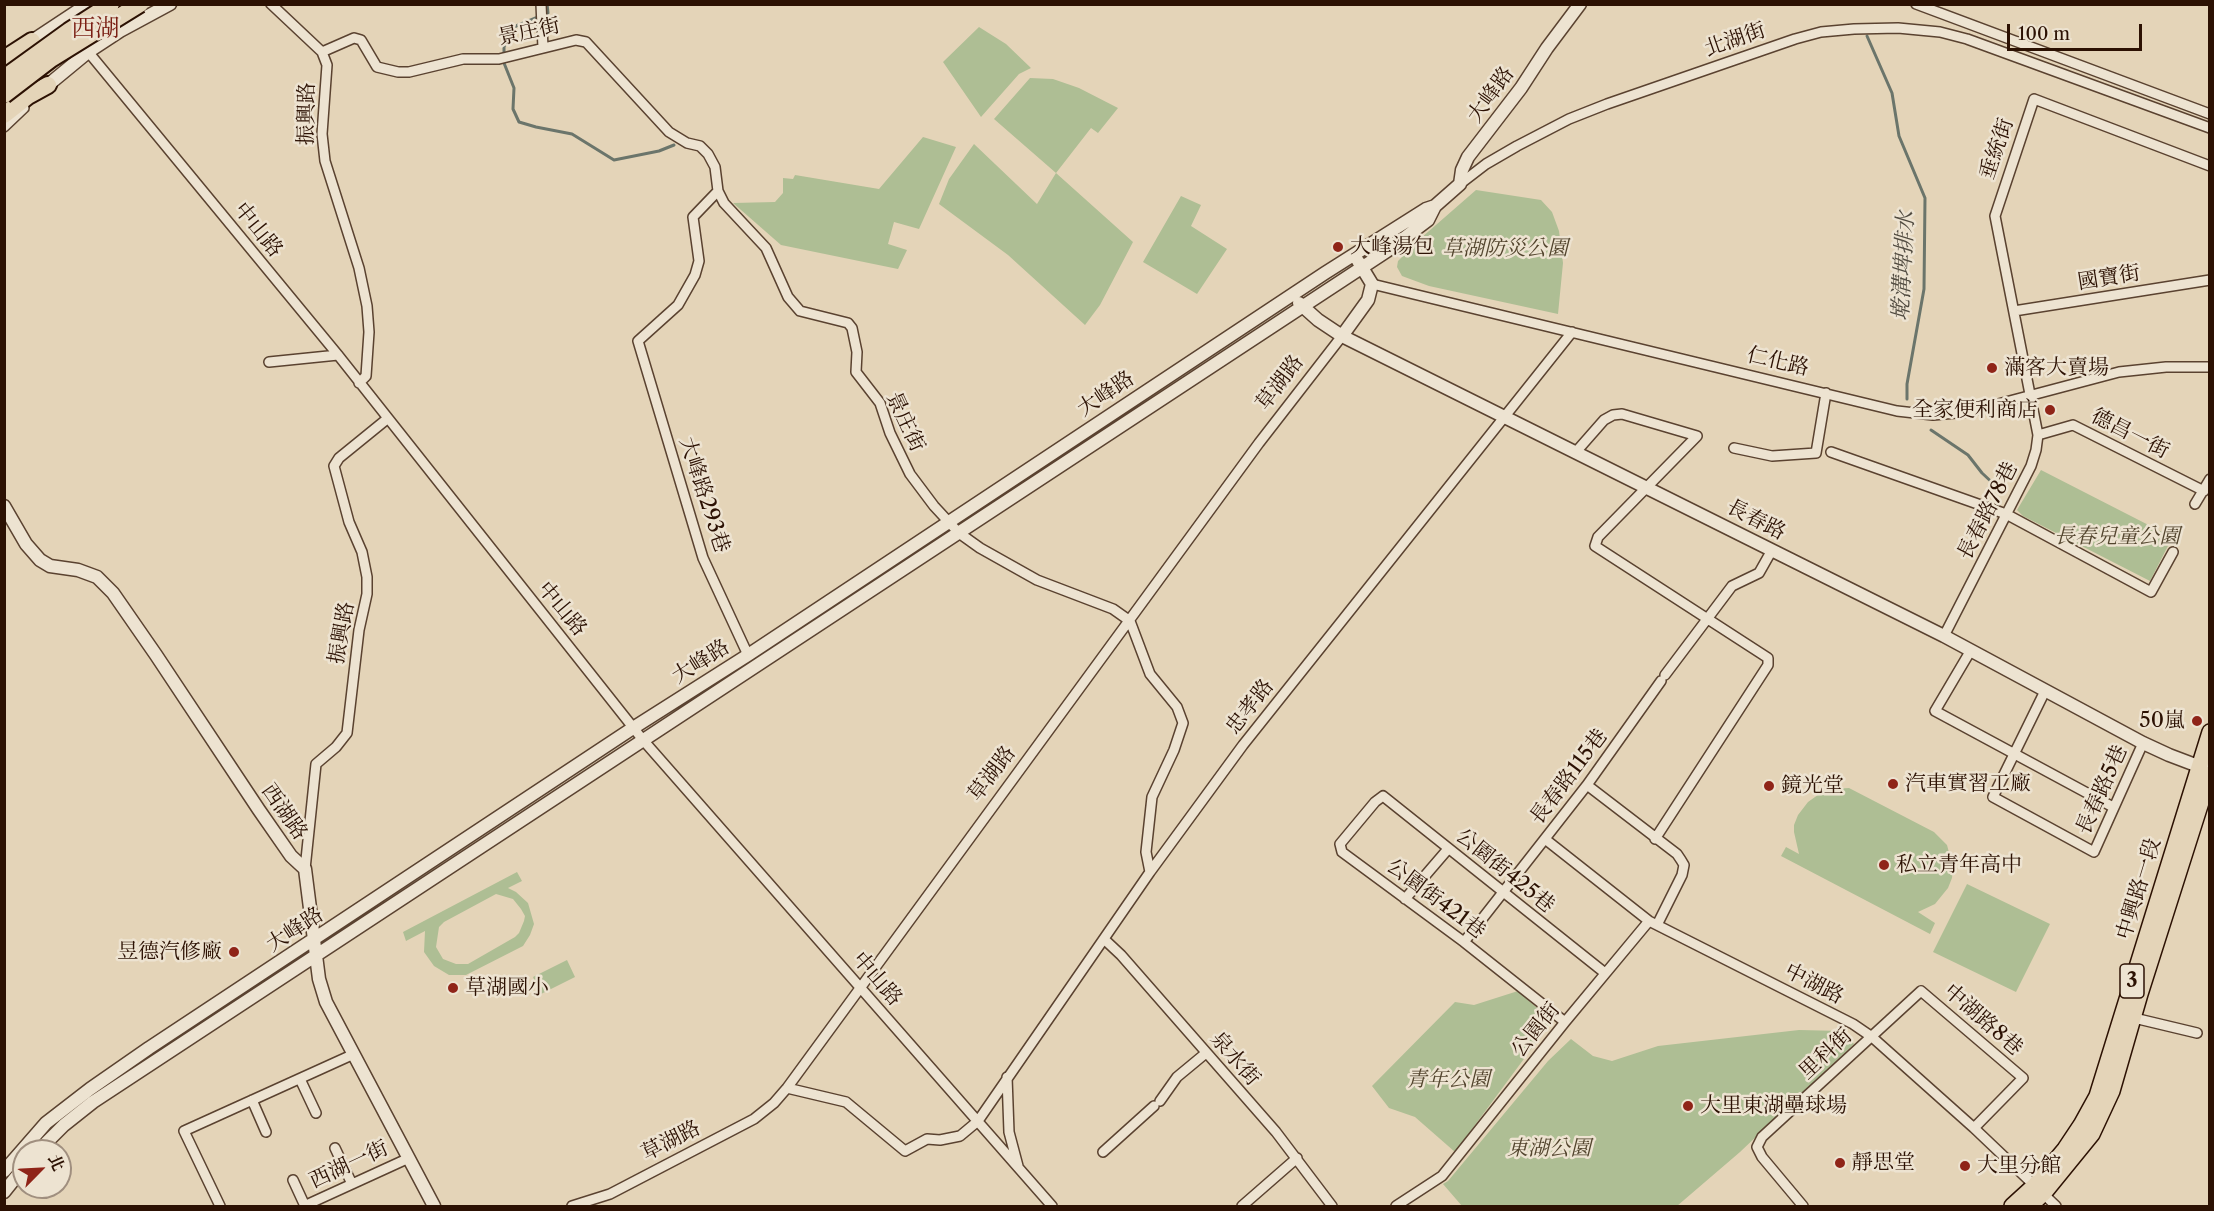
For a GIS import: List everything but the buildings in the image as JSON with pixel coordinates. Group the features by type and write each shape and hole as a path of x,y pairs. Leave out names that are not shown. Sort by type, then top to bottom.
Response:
{"highway":[{"path":"4,78 111,4"},
{"path":"4,95 51,59 140,4"},
{"path":"4,59 32,41"},
{"path":"4,116 28,96 48,85"}],"main road":[{"name":"中興路一段","path":"2030,1206 2040,1189 2092,1134 2112,1091 2128,1016 2206,770 2210,732"},
{"name":"中興路一段","path":"2012,1206 2040,1189"}],"street":[{"path":"4,53 32,41 88,4"},
{"path":"4,127 48,85 88,52 120,31 170,4"},
{"name":"振興路","path":"271,4 322,52 327,65 322,134 325,161 359,268 367,306 369,332 366,376 359,383"},
{"path":"541,4 543,48"},
{"name":"大峰路","path":"50,1139 93,1102 1363,268 1428,220 1435,207 1460,184 1462,170 1468,157 1521,88 1580,4"},
{"path":"1916,4 2210,114"},
{"name":"中山路","path":"63,20 338,355 643,740 1052,1206"},
{"name":"北湖街","path":"1460,184 1486,164 1517,146 1569,119 1607,104 1795,39 1821,32 1854,29 1898,28 1940,32 1967,39 2210,128"},
{"name":"景庄街","path":"322,52 354,38 361,40 377,67 409,72 463,59 499,59 576,40 586,42 669,132 687,143 700,146 708,154 715,167 718,190 724,203 766,248 788,297 800,310 848,323 852,328 857,352 856,372 880,403 890,433 910,474 934,506 959,533 1037,580 1113,609 1130,621"},
{"path":"4,72 32,41"},
{"path":"4,100 57,60 88,52"},
{"name":"垂統街","path":"2031,396 1995,216 2034,99 2210,165"},
{"name":"大峰路293巷","path":"718,190 693,217 699,261 694,275 678,305 638,341 703,558 748,655"},
{"name":"大峰路","path":"4,1171 46,1123 90,1089 1292,294 1426,209 1435,207"},
{"path":"1354,255 1372,284"},
{"name":"國寶街","path":"2014,311 2210,280"},
{"name":"仁化路","path":"1372,284 1897,411 1933,415 1968,412 2119,372 2166,367 2210,367"},
{"name":"草湖路","path":"572,1206 620,1189 754,1119 774,1103 861,989 893,941 1259,443 1342,336 1368,300 1372,284"},
{"name":"長春路","path":"1292,294 1303,307 1342,336 1944,636 2143,743 2206,770"},
{"name":"忠孝路","path":"978,1121 1150,873 1243,745 1572,332"},
{"path":"269,362 338,355"},
{"path":"1824,453 1826,393"},
{"name":"長春路78巷","path":"1944,636 2037,450 2038,435 2031,396"},
{"path":"1575,453 1604,420 1613,415 1622,414 1697,436 1598,537 1595,546 1768,658 1768,665 1655,839"},
{"name":"振興路","path":"305,869 316,764 336,747 347,733 359,630 367,594 368,577 362,552 349,522 334,466 339,458 387,419"},
{"name":"德昌一街","path":"2038,435 2073,425 2204,491"},
{"path":"1734,448 1772,456 1824,453 2006,514 2151,592 2173,552"},
{"path":"2195,504 2210,478"},
{"name":"西湖路","path":"4,506 26,544 40,560 50,566 78,570 97,577 113,593 259,810 291,856 305,869 319,980 326,1002 434,1206"},
{"name":"長春路115巷","path":"1464,942 1587,785 1732,586 1759,573 1772,550"},
{"path":"1130,621 1150,674 1177,707 1183,723 1174,750 1152,797 1146,852 1150,873"},
{"path":"1971,650 1935,711 2113,807"},
{"path":"2016,754 2045,691"},
{"name":"長春路5巷","path":"2016,754 1993,797 2094,852 2143,743"},
{"name":"公園街","path":"1396,1206 1442,1176 1605,973 1653,923 1684,870 1677,854 1587,785"},
{"name":"公園街425巷","path":"1383,796 1605,973"},
{"name":"公園街421巷","path":"1383,796 1375,802 1340,844 1342,852 1464,942 1565,1022"},
{"name":"中湖路","path":"1545,839 1653,923 1853,1024 1872,1036 2056,1206"},
{"path":"1405,899 1448,849"},
{"name":"泉水街","path":"1105,940 1121,955 1297,1158 1332,1206"},
{"name":"中湖路8巷","path":"1872,1036 1921,991 2023,1078 1974,1128"},
{"path":"2128,1016 2197,1034"},
{"name":"里科街","path":"1803,1206 1762,1157 1757,1147 1762,1137 1872,1036"},
{"path":"1103,1152 1157,1103 1177,1077 1206,1053"},
{"path":"220,1206 184,1131 354,1054"},
{"path":"1007,1077 1009,1132 1018,1168"},
{"path":"300,1078 316,1113"},
{"path":"787,1088 846,1102 905,1151 927,1139 940,1140 960,1136 978,1121"},
{"path":"252,1100 266,1132"},
{"path":"335,1148 352,1184"},
{"name":"西湖一街","path":"305,1206 409,1158"},
{"path":"1242,1206 1297,1158"},
{"path":"293,1180 305,1206"}],"green space":[{"path":"979,27 1006,44 1031,68 1019,74 981,117 943,62"},
{"path":"1030,78 1053,79 1079,88 1118,108 1098,133 1091,128 1056,173 994,119"},
{"path":"923,137 956,147 919,229 894,222 888,244 907,250 898,269 781,245 733,203 775,202 783,193 783,178 793,179 795,175 879,189"},
{"path":"974,144 1037,204 1056,173 1133,242 1100,305 1085,325 1008,255 939,204 949,179"},
{"name":"草湖防災公園","path":"1476,190 1541,200 1552,212 1559,231 1563,263 1558,314 1429,286 1402,276 1397,267 1398,261"},
{"path":"1181,196 1201,205 1191,226 1227,249 1197,294 1143,262"},
{"name":"長春兒童公園","path":"2041,470 2168,535 2170,542 2150,581 2023,516 2017,510"},
{"path":"1849,788 1934,832 1947,845 1953,868 1948,888 1935,904 1918,912 1935,923 1930,934 1781,856 1786,847 1799,854 1794,825 1808,802 1822,792"},
{"path":"517,872 522,881 508,888 528,903 534,924 523,946 466,975 449,975 434,966 424,952 425,931 406,941 403,932","holes":["496,894 513,899 525,916 519,933 515,937 468,964 456,964 443,959 436,947 439,927 444,922"]},
{"path":"1967,884 2050,924 2016,992 1933,952"},
{"path":"567,960 575,977 541,994 533,977"},
{"name":"青年公園","path":"1518,991 1552,1021 1455,1152 1415,1117 1389,1108 1372,1086 1455,1002 1474,1005"},
{"name":"大里東湖壘球場","path":"1799,1030 1843,1031 1854,1044 1740,1152 1677,1206 1462,1206 1443,1184 1448,1181 1548,1061 1571,1039 1593,1056 1612,1061 1658,1046"}],"waterway":[{"path":"547,4 548,13 516,26 511,31 504,47 504,63 514,88 513,109 519,122 572,134 614,160 659,151 674,145"},
{"name":"墘溝埤排水","path":"1867,36 1892,93 1899,136 1925,198 1924,289 1907,384 1907,399"},
{"name":"墘溝埤排水","path":"1931,430 1968,455 1998,488"}],"place":[{"name":"大峰湯包","path":"1338,247"},
{"name":"滿客大賣場","path":"1992,368"},
{"name":"全家便利商店","path":"2050,410"},
{"name":"50嵐","path":"2197,721"},
{"name":"汽車實習工廠","path":"1893,784"},
{"name":"鏡光堂","path":"1769,786"},
{"name":"私立青年高中","path":"1884,865"},
{"name":"昱德汽修廠","path":"234,952"},
{"name":"草湖國小","path":"453,988"},
{"name":"大里東湖壘球場","path":"1688,1106"},
{"name":"靜思堂","path":"1840,1163"},
{"name":"大里分館","path":"1965,1166"}],"district":[{"name":"西湖","path":"95,29"}],"park label":[{"name":"東湖公園","path":"1549,1149"}]}
